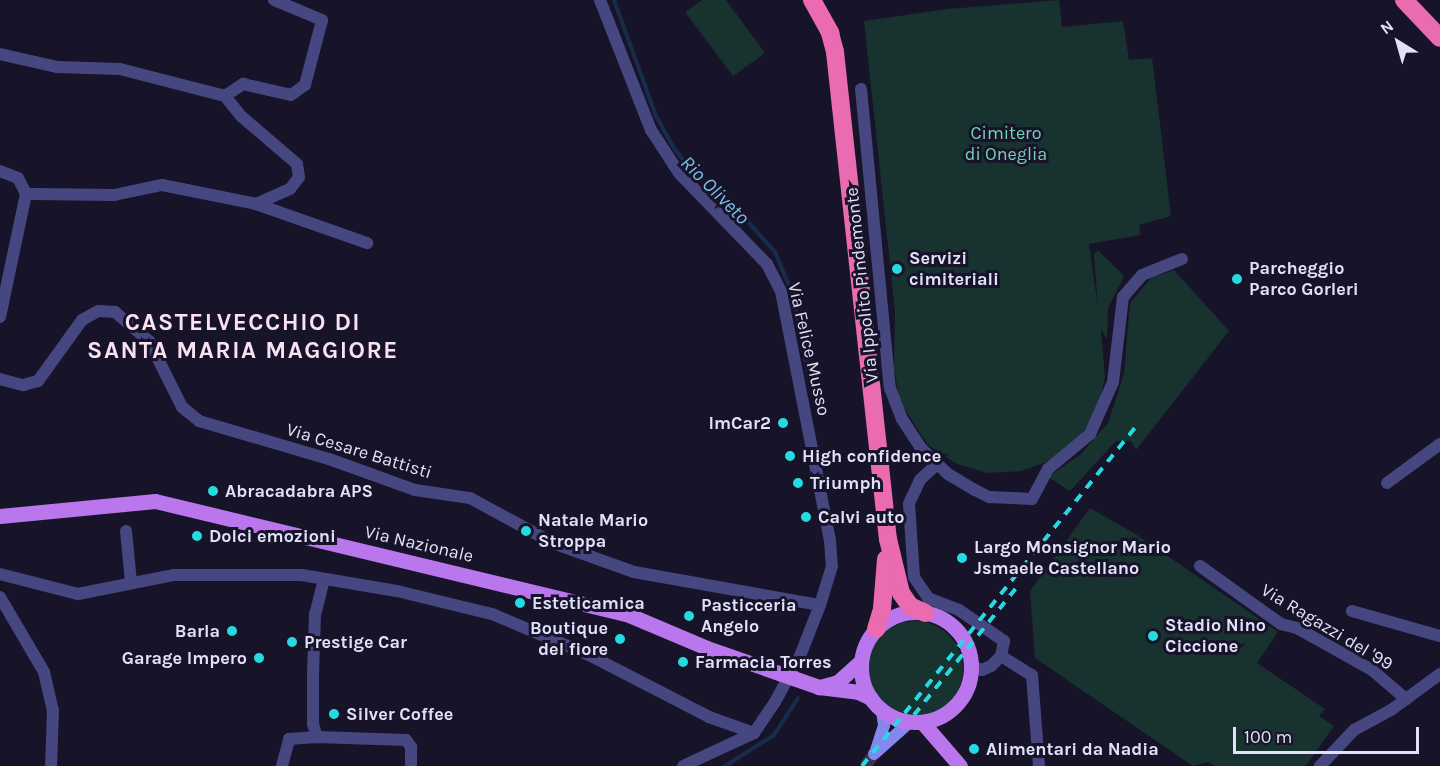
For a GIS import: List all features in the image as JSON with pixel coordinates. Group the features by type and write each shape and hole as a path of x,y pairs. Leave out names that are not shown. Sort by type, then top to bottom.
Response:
{"highway":[{"path":"812,0 831,33 835,52 888,539 901,593 910,606 926,613"},
{"path":"1399,0 1422,20"},
{"path":"1404,0 1440,38"},
{"path":"876,629 882,609 888,539"}],"main road":[{"name":"Via Nazionale","path":"0,516 155,501 629,615 788,678 819,687 858,692 871,698"},
{"path":"819,687 848,675 861,661 876,629 891,618 926,613 958,632 969,654 970,666 965,689 951,709 945,737 956,761"},
{"path":"861,661 862,681 871,698 882,710 916,722 956,761"},
{"path":"882,710 884,725 874,754 916,722 951,709"}],"street":[{"path":"0,54 57,67 120,69 225,96 243,84 291,95 301,91 322,20 274,0"},
{"name":"Via Felice Musso","path":"600,0 651,130 679,173 748,240 767,264 781,291 830,540 832,566 820,605 788,678 754,733"},
{"name":"Via Ippolito Pindemonte","path":"861,89 886,371 902,419 937,464 988,496 1032,499 1048,469 1077,448 1100,420 1113,382 1123,297 1142,275 1182,259"},
{"path":"225,96 229,104 299,168 294,186 256,204"},
{"path":"0,171 18,177 26,194 0,317"},
{"path":"26,194 114,195 162,185 256,204 367,243"},
{"name":"Via Cesare Battisti","path":"0,379 23,385 38,381 82,320 98,311 115,312 149,341 182,406 194,418 415,490 470,498 553,543 658,578 820,605"},
{"path":"1387,483 1440,444"},
{"path":"937,464 920,480 909,504 914,577 928,598 968,616 1004,641 1001,656 982,670 970,666"},
{"path":"126,531 131,582"},
{"name":"Via Ragazzi del '99","path":"1200,566 1281,624 1297,627 1372,670 1406,699"},
{"path":"0,574 78,594 174,575 302,575 378,587 492,614 589,655 709,717 754,733"},
{"path":"317,737 313,724 315,614 324,579"},
{"path":"0,597 44,672 53,710 51,766"},
{"path":"1352,611 1440,636"},
{"path":"1001,656 1032,675 1039,766"},
{"path":"1320,766 1354,730 1391,710 1440,675"},
{"path":"683,766 754,733"},
{"path":"282,766 289,740 317,737 406,740 411,747 411,766"}],"green space":[{"path":"702,0 726,0 765,53 733,76 685,12"},
{"name":"Cimitero di Oneglia","path":"1059,0 1062,27 1123,21 1129,60 1152,58 1171,216 1139,225 1140,235 1089,244 1098,308 1094,255 1098,250 1124,276 1108,308 1107,339 1101,329 1105,378 1097,410 1079,439 1052,460 1021,471 987,473 955,463 928,445 900,402 894,368 895,311 864,21 948,9"},
{"path":"1174,270 1229,331 1136,450 1131,441 1116,441 1070,491 1048,477 1081,454 1108,423 1124,374 1130,303 1151,278"},
{"path":"1090,508 1137,535 1278,632 1257,663 1325,709 1319,716 1334,726 1306,766 1214,766 1208,762 1193,766 1035,658 1030,591"},
{"path":"915,621 933,625 949,635 959,651 963,669 959,687 949,703 933,713 915,717 897,713 881,703 871,687 867,669 871,651 881,635 897,625"}],"waterway":[{"name":"Rio Oliveto","path":"614,0 656,116 672,145 687,166 738,211 775,252 793,295 809,380"},
{"name":"Rio Oliveto","path":"725,766 774,735 798,698"}],"tunnel":[{"path":"865,766 874,754"}],"railway":[{"path":"862,766 1136,426"},
{"path":"914,715 1016,588"}],"place":[{"name":"Servizi cimiteriali","path":"897,269"},
{"name":"Parcheggio Parco Gorleri","path":"1237,279"},
{"name":"ImCar2","path":"783,423"},
{"name":"High confidence","path":"790,456"},
{"name":"Triumph","path":"798,483"},
{"name":"Abracadabra APS","path":"213,491"},
{"name":"Calvi auto","path":"806,517"},
{"name":"Natale Mario Stroppa","path":"526,531"},
{"name":"Dolci emozioni","path":"197,536"},
{"name":"Largo Monsignor Mario Jsmaele Castellano","path":"962,558"},
{"name":"Esteticamica","path":"520,603"},
{"name":"Pasticceria Angelo","path":"689,616"},
{"name":"Barla","path":"232,631"},
{"name":"Stadio Nino Ciccione","path":"1153,636"},
{"name":"Boutique del fiore","path":"620,639"},
{"name":"Prestige Car","path":"292,642"},
{"name":"Garage Impero","path":"259,658"},
{"name":"Farmacia Torres","path":"683,662"},
{"name":"Silver Coffee","path":"334,714"},
{"name":"Alimentari da Nadia","path":"974,749"}],"district":[{"name":"CASTELVECCHIO DI SANTA MARIA MAGGIORE","path":"243,337"}]}
